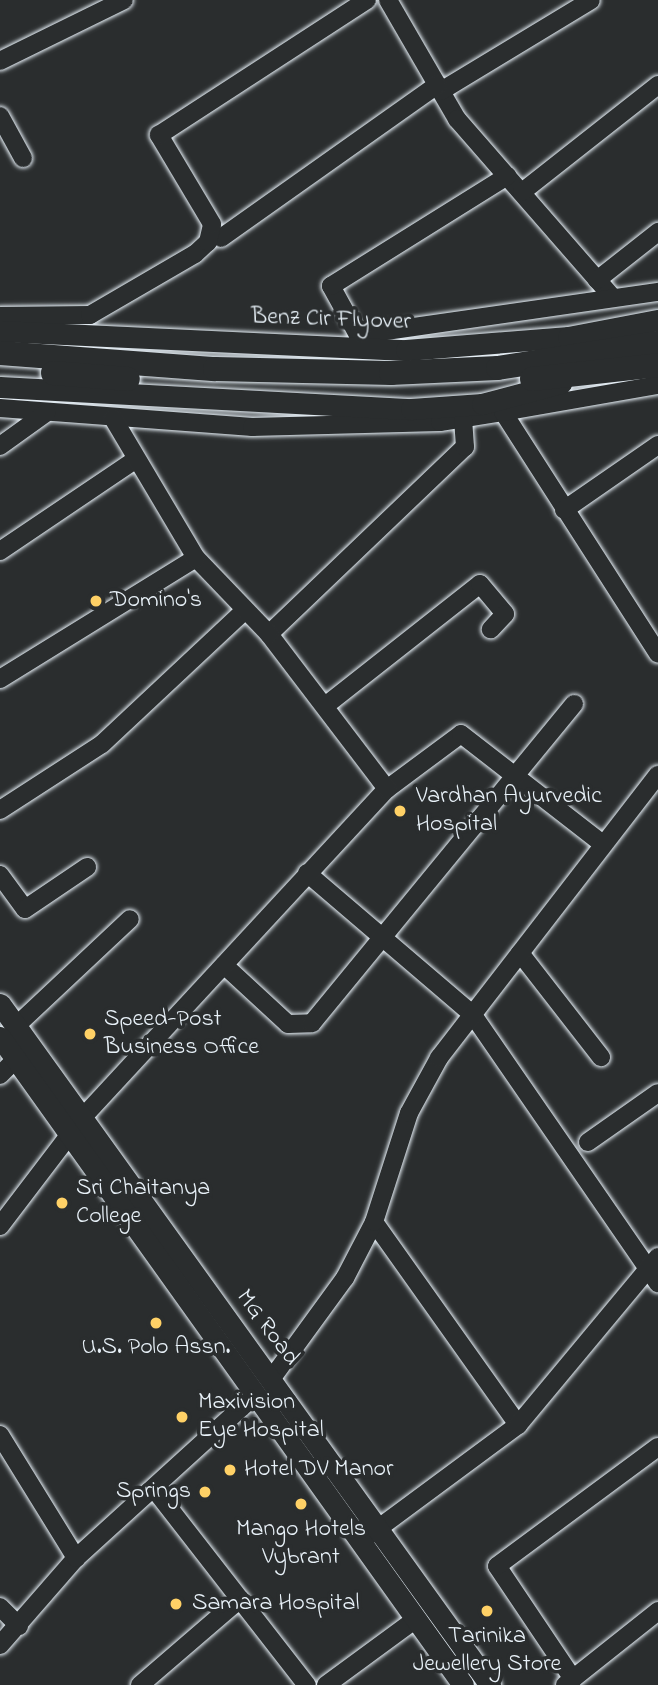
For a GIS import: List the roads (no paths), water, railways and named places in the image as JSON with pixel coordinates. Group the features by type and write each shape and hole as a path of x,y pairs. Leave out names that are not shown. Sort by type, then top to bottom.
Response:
{"highway":[{"path":"0,353 215,369 391,373 498,368 658,342"},
{"path":"0,369 358,388 592,375 658,365"}],"main road":[{"name":"Benz Cir Flyover","path":"0,331 103,337 457,348 658,320"},
{"path":"0,387 411,409 482,404 592,375"},
{"name":"MG Road","path":"0,1004 16,1059 77,1123 254,1396 463,1685"},
{"name":"MG Road","path":"8,1032 272,1378 490,1685"},
{"path":"254,1396 272,1378"}],"street":[{"path":"0,61 124,0"},
{"path":"0,316 90,315 195,254 208,242 212,224 159,135 367,0"},
{"path":"388,0 439,88 507,176 613,298"},
{"path":"221,238 439,88 591,0"},
{"path":"522,192 658,85"},
{"path":"0,116 23,158"},
{"path":"507,176 331,286 359,332 658,292"},
{"path":"597,280 658,232"},
{"path":"0,408 252,427 463,419 658,385"},
{"path":"503,412 658,653"},
{"path":"0,446 46,413"},
{"path":"113,418 135,460 196,558 242,612 269,634 387,789"},
{"path":"269,634 465,447 463,419"},
{"path":"564,510 658,445"},
{"path":"0,551 135,460"},
{"path":"0,679 196,558"},
{"path":"325,706 480,584 505,614 491,629"},
{"path":"0,810 102,744 242,612"},
{"path":"224,965 299,1027 323,1013 573,704"},
{"path":"0,1226 77,1123 307,873 387,789 456,734 517,776 603,844"},
{"path":"272,1378 345,1278 373,1222 409,1113 473,1015 658,775"},
{"path":"0,875 25,909 86,867"},
{"path":"307,873 473,1015 652,1262 658,1283"},
{"path":"8,1032 130,919"},
{"path":"520,953 601,1057"},
{"path":"0,1075 16,1059"},
{"path":"589,1142 658,1093"},
{"path":"373,1222 518,1425"},
{"path":"359,1542 518,1425 652,1262"},
{"path":"0,1645 76,1558 155,1490 254,1396"},
{"path":"0,1436 76,1558"},
{"path":"658,1447 497,1566 569,1682 658,1611"},
{"path":"155,1490 307,1685"},
{"path":"140,1685 240,1599"},
{"path":"0,1607 19,1626"},
{"path":"326,1685 416,1619"}],"place":[{"name":"Domino's","path":"96,601"},
{"name":"Vardhan Ayurvedic Hospital","path":"400,811"},
{"name":"Speed-Post Business Office","path":"90,1034"},
{"name":"Sri Chaitanya College","path":"62,1203"},
{"name":"U.S. Polo Assn.","path":"156,1323"},
{"name":"Maxivision Eye Hospital","path":"182,1417"},
{"name":"Hotel DV Manor","path":"230,1470"},
{"name":"Springs","path":"205,1492"},
{"name":"Mango Hotels Vybrant","path":"301,1504"},
{"name":"Samara Hospital","path":"176,1604"},
{"name":"Tarinika Jewellery Store","path":"487,1611"}]}
